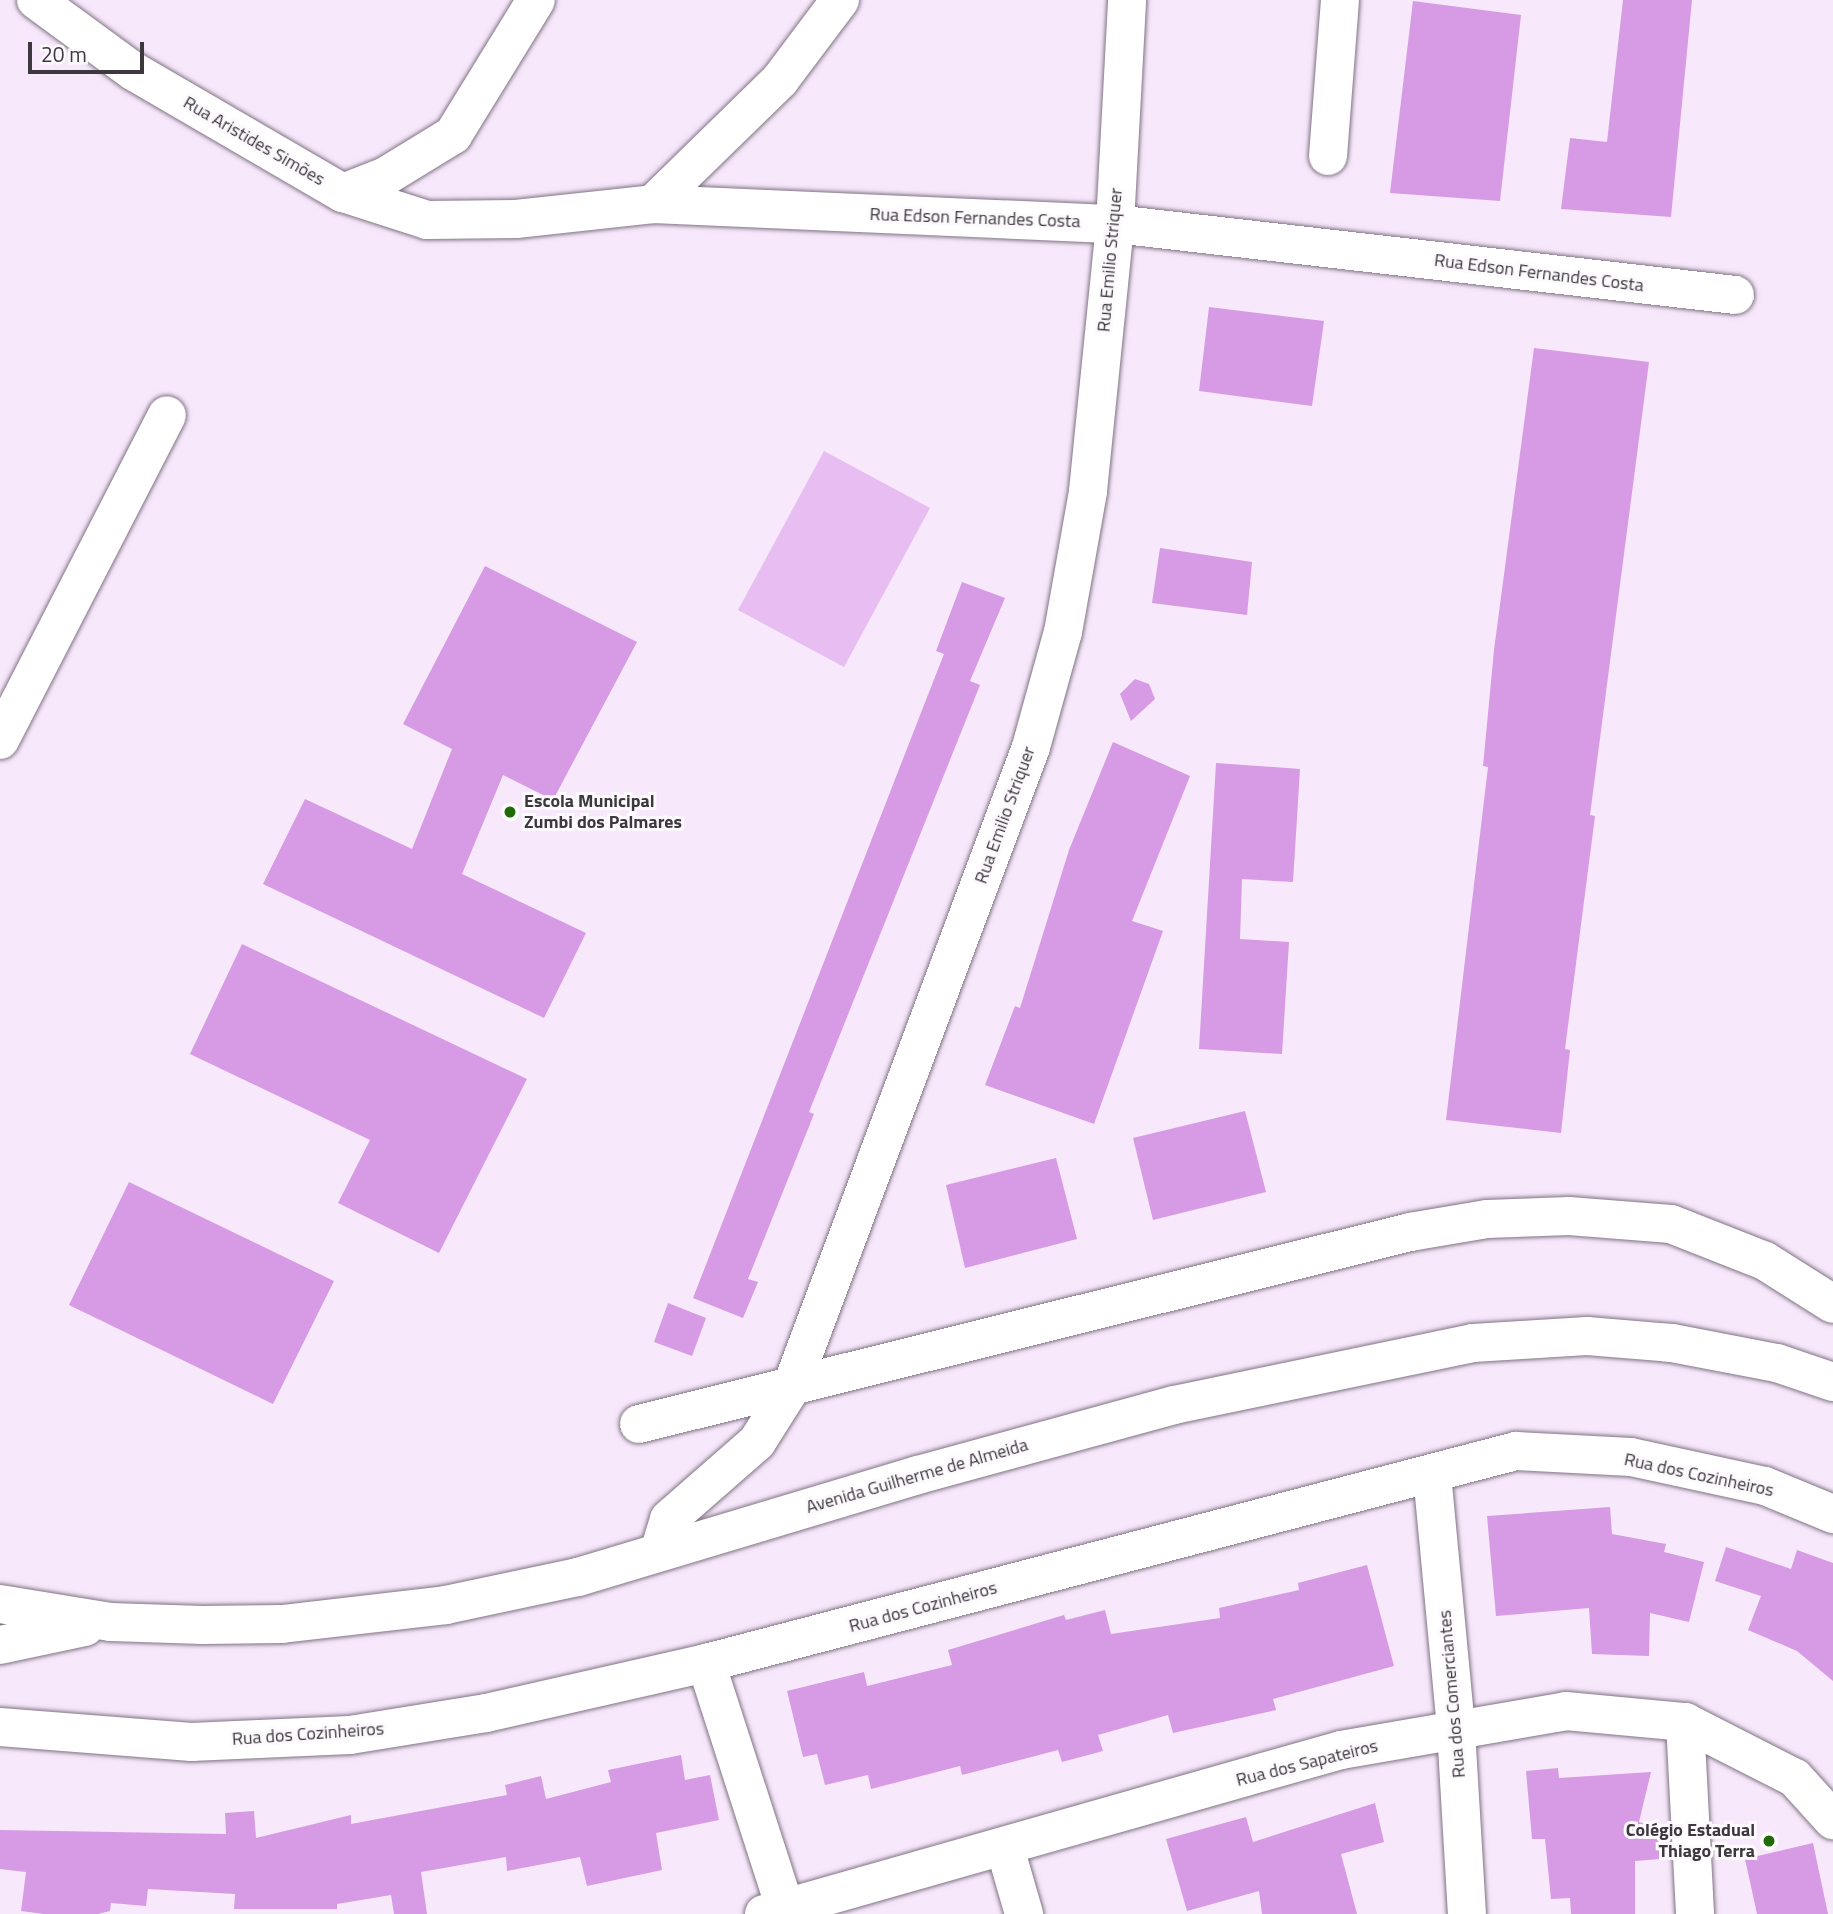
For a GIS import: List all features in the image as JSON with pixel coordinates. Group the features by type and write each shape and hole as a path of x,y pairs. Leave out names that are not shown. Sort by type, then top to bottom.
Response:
{"street":[{"name":"Rua Aristides Simões","path":"36,0 133,71 343,193 386,176 453,135 536,0"},
{"path":"653,204 780,80 840,0"},
{"name":"Rua Emilio Striquer","path":"659,1552 669,1519 757,1442 791,1388 1031,747 1056,658 1082,540 1115,224 1127,0"},
{"path":"1328,156 1340,0"},
{"name":"Rua Edson Fernandes Costa","path":"343,193 427,220 516,219 653,204 1115,224 1735,295"},
{"path":"5,712 167,415"},
{"path":"639,1424 1410,1232 1487,1219 1569,1216 1671,1224 1765,1261 1833,1304"},
{"name":"Avenida Guilherme de Almeida","path":"0,1604 111,1622 241,1625 365,1616 533,1588 1174,1405 1473,1343 1587,1336 1672,1343 1777,1363 1833,1382"},
{"name":"Rua dos Cozinheiros","path":"0,1727 166,1741 350,1735 486,1713 706,1663 1516,1451 1631,1457 1765,1486 1833,1514"},
{"name":"Rua dos Comerciantes","path":"1432,1474 1456,1730 1467,1914"},
{"path":"0,1645 111,1622"},
{"path":"706,1663 779,1912"},
{"name":"Rua dos Sapateiros","path":"779,1912 1341,1750 1566,1711 1685,1722 1795,1778 1833,1820"},
{"path":"1685,1722 1695,1914"},
{"path":"1005,1849 1024,1914"}],"shaded area":[{"path":"824,451 930,508 844,667 738,610"}],"building":[{"path":"1623,0 1692,0 1671,217 1561,209 1570,138 1607,142"},
{"path":"1413,1 1521,15 1500,201 1390,193"},
{"path":"1209,307 1324,321 1312,406 1199,391"},
{"path":"1534,348 1649,362 1590,815 1595,816 1565,1049 1570,1050 1561,1133 1446,1120 1488,767 1483,766 1494,650"},
{"path":"1160,548 1252,562 1247,615 1152,603"},
{"path":"485,566 637,642 553,800 503,775 462,874 586,933 544,1018 263,884 305,799 412,849 452,749 403,724"},
{"path":"962,582 1005,598 970,681 980,685 809,1112 814,1114 748,1279 758,1282 743,1318 693,1298 944,654 936,651"},
{"path":"1135,679 1149,684 1155,699 1131,721 1120,694"},
{"path":"1113,742 1190,776 1132,921 1163,931 1094,1124 985,1085 1015,1006 1020,1008 1069,850"},
{"path":"1216,763 1300,769 1293,882 1242,879 1240,939 1289,942 1282,1054 1199,1049"},
{"path":"242,944 527,1079 439,1253 338,1203 370,1140 190,1054"},
{"path":"1245,1111 1266,1192 1153,1220 1133,1138"},
{"path":"1056,1158 1077,1239 965,1268 946,1185"},
{"path":"129,1182 334,1281 273,1404 69,1305"},
{"path":"668,1303 706,1318 692,1356 654,1342"},
{"path":"1610,1507 1612,1534 1666,1544 1664,1552 1704,1562 1689,1622 1650,1613 1649,1656 1592,1654 1589,1608 1496,1616 1487,1516"},
{"path":"1726,1547 1791,1569 1797,1550 1833,1563 1833,1681 1797,1651 1748,1630 1761,1596 1715,1581"},
{"path":"1367,1565 1394,1666 1273,1699 1276,1710 1173,1733 1168,1715 1098,1735 1103,1751 1062,1762 1058,1750 962,1775 960,1766 871,1789 868,1775 825,1785 817,1754 803,1757 787,1691 864,1672 867,1686 952,1665 948,1650 1064,1615 1066,1620 1105,1610 1111,1634 1220,1618 1219,1608 1299,1590 1298,1583"},
{"path":"681,1755 685,1780 710,1775 719,1820 656,1833 662,1870 587,1886 580,1857 507,1871 506,1857 421,1872 427,1914 394,1914 391,1895 337,1904 337,1909 234,1909 235,1894 148,1889 146,1906 111,1903 110,1911 98,1914 44,1914 21,1911 26,1872 0,1869 0,1830 226,1834 225,1813 254,1811 256,1838 351,1815 351,1824 507,1795 505,1785 541,1776 546,1799 611,1782 608,1770"},
{"path":"1558,1768 1559,1778 1651,1772 1639,1822 1658,1828 1660,1859 1635,1861 1635,1914 1571,1914 1570,1898 1551,1899 1545,1839 1532,1839 1526,1771"},
{"path":"1375,1803 1384,1842 1341,1854 1357,1914 1262,1914 1259,1891 1187,1911 1166,1839 1246,1817 1253,1842"},
{"path":"1813,1843 1828,1914 1757,1914 1745,1859"}],"place":[{"name":"Escola Municipal Zumbi dos Palmares","path":"510,812"},
{"name":"Colégio Estadual Thiago Terra","path":"1769,1841"}]}
